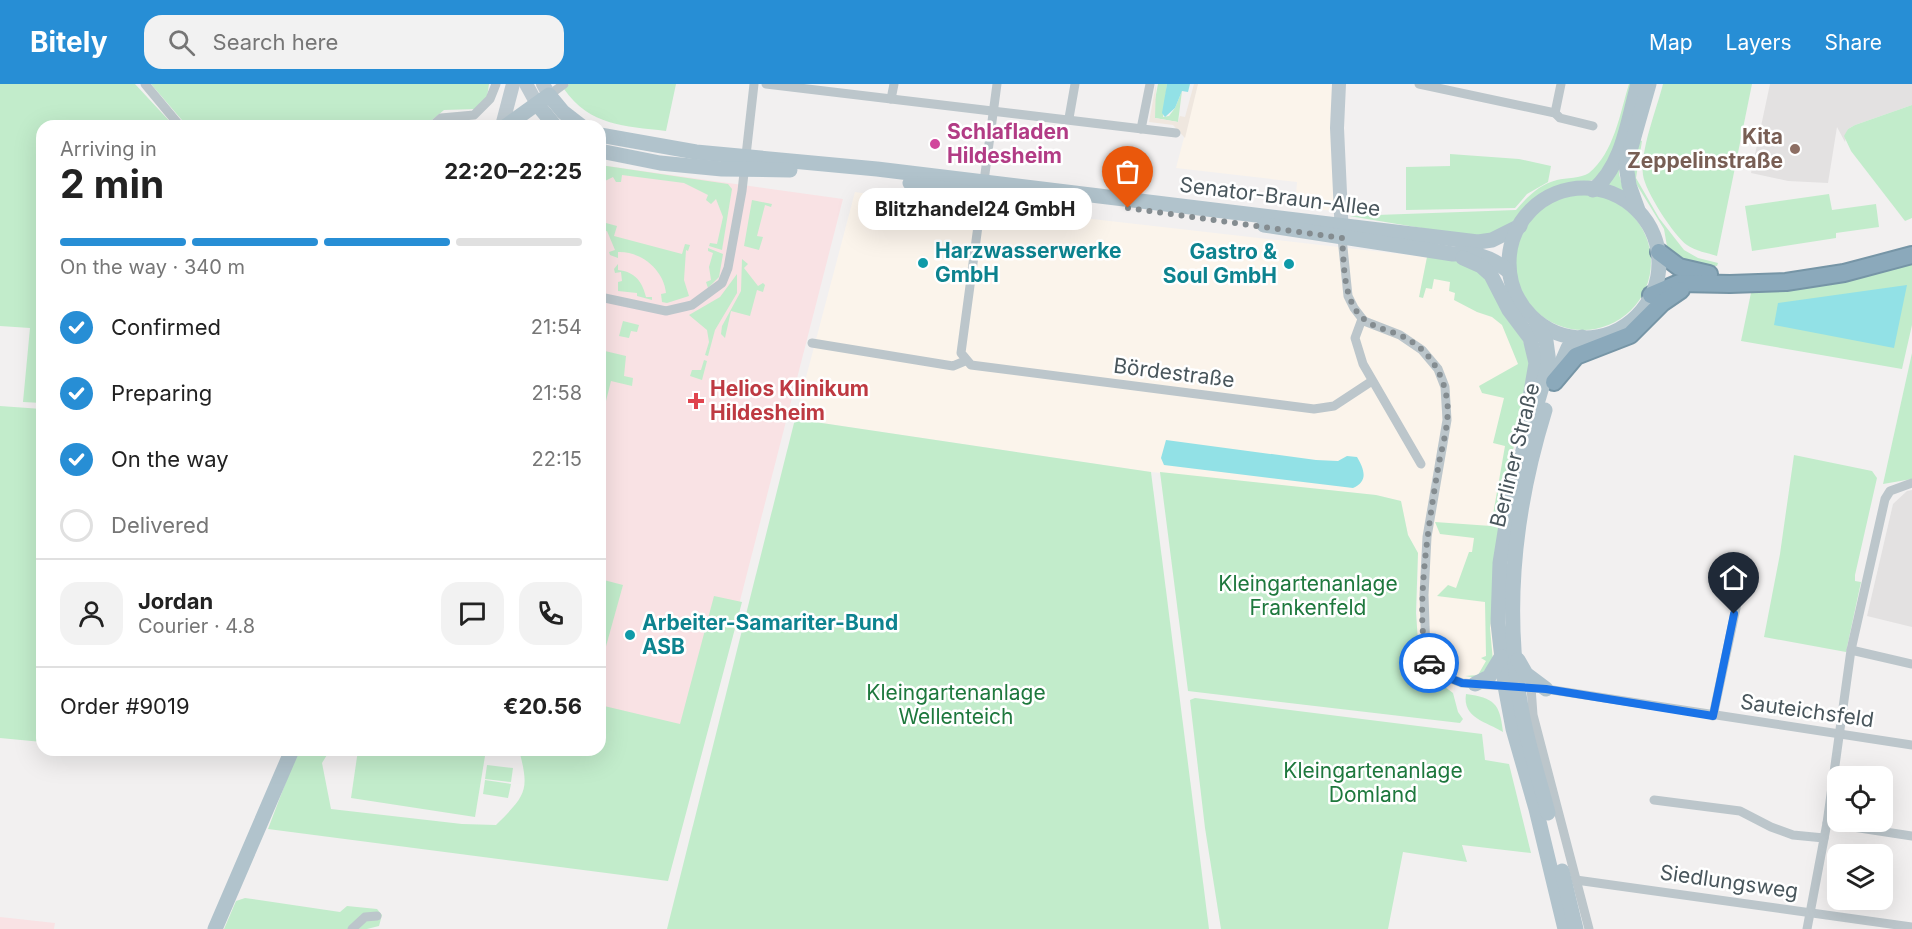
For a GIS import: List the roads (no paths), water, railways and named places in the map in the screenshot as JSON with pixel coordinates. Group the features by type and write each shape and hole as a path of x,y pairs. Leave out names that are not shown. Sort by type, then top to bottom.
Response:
{"highway":[{"path":"1659,252 1686,270 1731,275 1822,267 1912,245"},
{"path":"1651,295 1679,283 1786,282 1823,276 1912,255"},
{"path":"1554,382 1576,356 1630,334 1675,293 1690,287 1716,284"}],"main road":[{"path":"1631,128 1638,84"},
{"path":"1593,190 1601,184 1626,143 1649,84"},
{"path":"511,120 543,94"},
{"path":"543,94 553,120"},
{"path":"543,94 573,120"},
{"name":"Senator-Braun-Allee","path":"606,136 745,162 1342,231 1478,242 1492,240 1520,226"},
{"path":"1626,143 1627,175 1638,210 1654,232 1659,252 1658,273 1651,295 1640,310 1625,323 1598,335 1582,337 1552,331 1536,322 1517,301 1508,272 1512,244 1520,226 1534,210 1551,198 1572,191 1593,190 1621,198 1638,210"},
{"name":"Senator-Braun-Allee","path":"606,152 660,163 745,162"},
{"name":"Senator-Braun-Allee","path":"1342,231 1453,254 1485,256 1508,272"},
{"path":"1453,254 1481,266 1491,275 1509,310 1533,346 1535,375 1518,462"},
{"name":"Berliner Straße","path":"1525,687 1508,655 1498,582 1518,462 1544,385 1549,363 1546,341 1536,322"},
{"name":"Berliner Straße","path":"1508,655 1513,564 1519,514 1532,455 1554,382 1568,348 1582,337"},
{"path":"1469,684 1490,676 1508,655 1526,674 1525,724 1576,929"},
{"path":"1525,687 1513,729 1536,809 1565,929"},
{"path":"215,929 289,756"}],"street":[{"path":"144,84 175,120"},
{"path":"439,120 474,115 490,99 496,84"},
{"path":"505,120 513,84"},
{"path":"526,84 543,94 564,84"},
{"path":"606,299 658,312 675,310 692,305 722,283 728,268 745,162 754,84"},
{"path":"766,84 1070,118 1176,133"},
{"path":"891,99 894,84"},
{"path":"965,361 961,353 997,84"},
{"path":"1070,118 1075,84"},
{"path":"1142,129 1150,84"},
{"path":"1339,84 1337,128 1348,296 1362,319 1410,340 1422,350 1438,369 1445,387 1447,420 1426,556 1426,654 1435,670 1447,679 1469,684 1525,687"},
{"path":"1419,84 1554,113 1560,118 1593,126"},
{"path":"1554,113 1561,84"},
{"path":"1362,319 1355,338 1372,381 1421,464"},
{"name":"Bördestraße","path":"812,343 953,366 965,361 971,365 1314,410 1334,406 1372,381"},
{"path":"1834,766 1851,650 1885,499 1890,491 1912,483"},
{"path":"1713,716 1738,594"},
{"path":"1851,650 1912,664"},
{"name":"Sauteichsfeld","path":"1525,687 1912,745"},
{"name":"Berliner Straße","path":"1525,687 1532,702 1589,929"},
{"path":"1654,800 1740,811 1793,835 1824,838"},
{"path":"1807,929 1827,823"},
{"path":"1886,832 1912,836"},
{"name":"Siedlungsweg","path":"1576,880 1912,927"},
{"path":"352,929 365,917 377,916"}],"water":[{"path":"1167,84 1190,84 1188,92 1182,91 1175,108 1165,117 1162,113"},
{"path":"1907,285 1894,348 1774,325 1778,303"},
{"path":"1166,440 1316,460 1338,461 1347,456 1357,457 1364,474 1361,482 1353,488 1164,465 1161,458"}],"place":[{"name":"Schlafladen Hildesheim","path":"935,144"},
{"name":"Kita Zeppelinstraße","path":"1795,149"},
{"name":"Blitzhandel24 GmbH","path":"1128,208"},
{"name":"Harzwasserwerke GmbH","path":"923,263"},
{"name":"Gastro & Soul GmbH","path":"1289,264"},
{"name":"Helios Klinikum Hildesheim","path":"696,401"},
{"name":"Arbeiter-Samariter-Bund ASB","path":"630,635"}],"park label":[{"name":"Kleingartenanlage Frankenfeld","path":"1308,596"},
{"name":"Kleingartenanlage Wellenteich","path":"956,705"},
{"name":"Kleingartenanlage Domland","path":"1373,783"}]}
